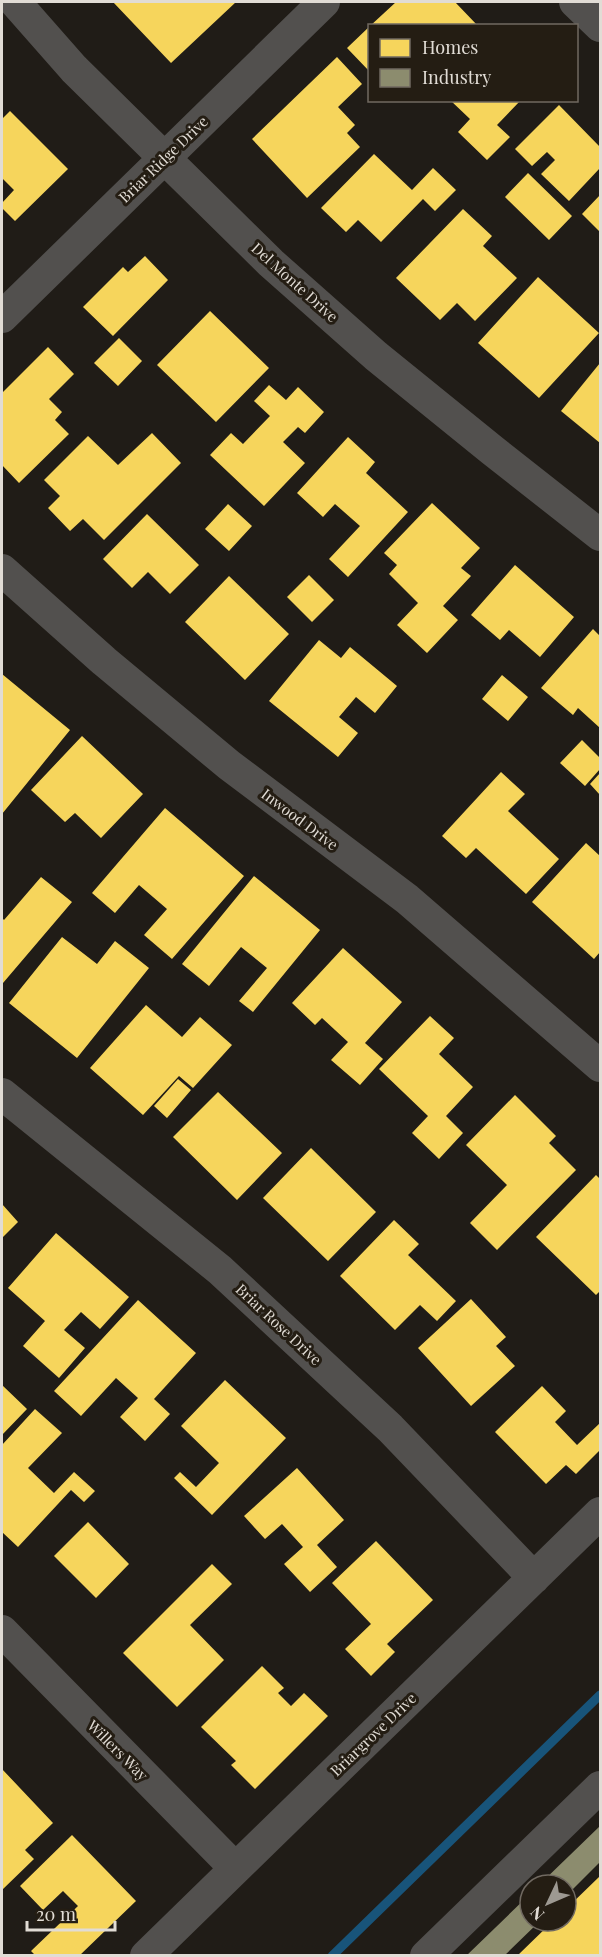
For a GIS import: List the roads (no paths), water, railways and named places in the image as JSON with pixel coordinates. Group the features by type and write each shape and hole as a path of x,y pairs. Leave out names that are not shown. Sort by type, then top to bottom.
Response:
{"street":[{"name":"Del Monte Drive","path":"15,2 74,69 271,263 376,356 600,535"},
{"name":"Briar Ridge Drive","path":"2,317 324,2"},
{"path":"575,2 600,26"},
{"name":"Inwood Drive","path":"2,570 104,661 229,765 407,899 600,1066"},
{"name":"Briar Rose Drive","path":"2,1094 220,1270 390,1428 534,1578"},
{"name":"Briargrove Drive","path":"146,1956 600,1513"},
{"name":"Willers Way","path":"2,1631 235,1869"},
{"path":"426,1956 600,1787"}],"waterway":[{"path":"332,1956 600,1695"}]}
